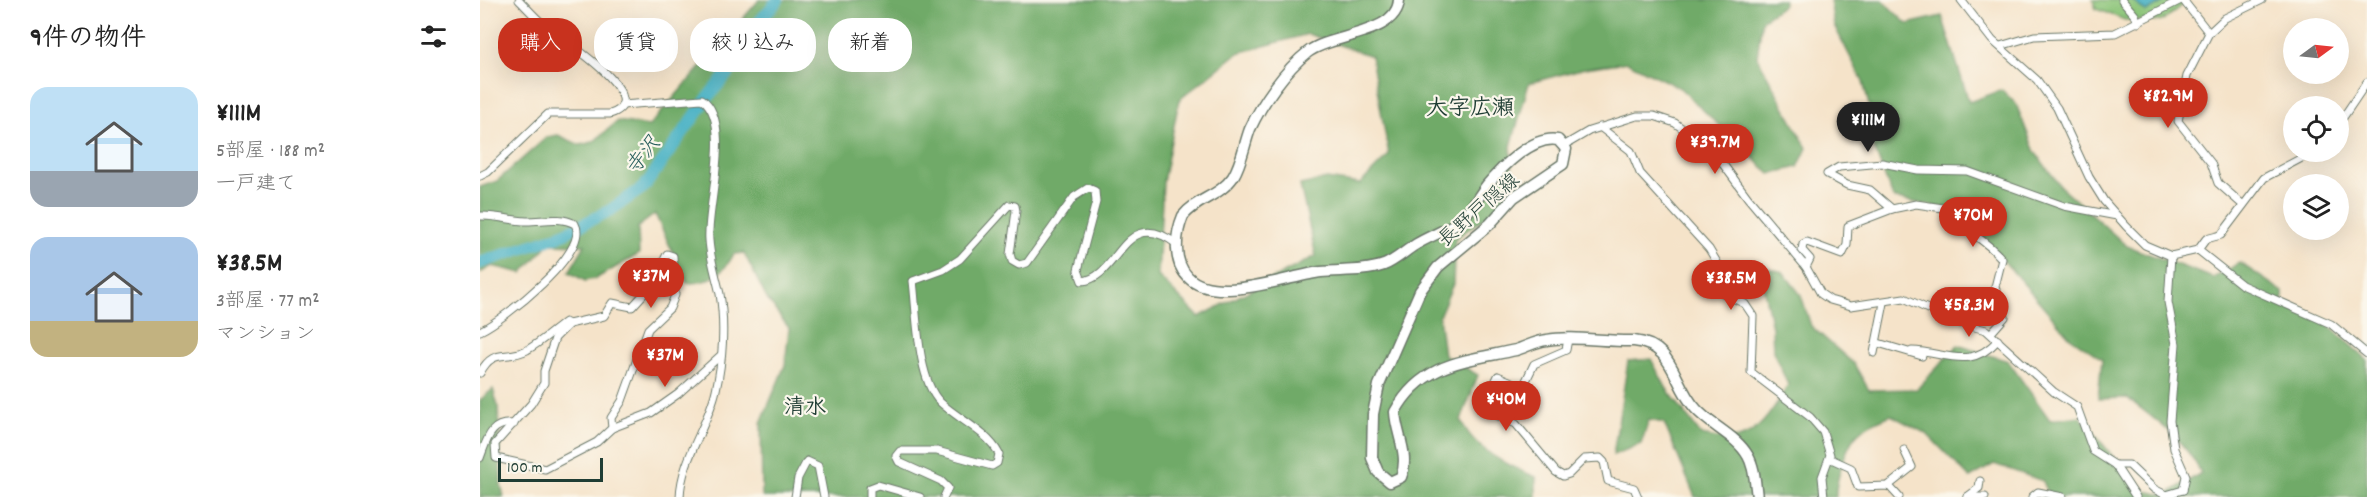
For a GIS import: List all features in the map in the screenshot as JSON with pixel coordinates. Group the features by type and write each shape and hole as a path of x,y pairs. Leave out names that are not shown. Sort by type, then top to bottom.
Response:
{"main road":[{"name":"長野戸隠線","path":"1399,0 1396,12 1381,24 1322,43 1298,61 1256,117 1240,161 1228,183 1183,216 1178,232 1178,245 1180,265 1186,275 1200,285 1252,287 1316,273 1376,267 1389,263 1416,244 1458,221 1491,180 1526,151 1549,139 1558,140 1565,146 1566,155 1563,164 1514,197 1485,229 1438,267 1420,291 1376,398 1371,453 1378,472 1390,482 1401,477 1405,467 1404,456 1395,412 1405,395 1425,376 1465,361 1516,350 1546,340 1648,342 1662,351 1694,408 1748,455 1757,497"}],"street":[{"path":"519,0 541,23 590,58 614,81 623,97 622,105"},
{"path":"1961,0 1992,40 2037,80 2057,108 2089,177 2104,201 2145,245 2171,256 2198,250 2206,239 2221,235 2264,178 2294,162"},
{"path":"2122,0 2135,15 2138,23"},
{"path":"2000,46 2034,36 2115,33 2182,0 2210,33"},
{"path":"2243,205 2218,183 2211,164 2178,121 2187,76 2210,33 2225,18 2262,0"},
{"path":"2349,108 2367,81"},
{"path":"480,176 488,172 548,114 610,114 622,105 698,99 707,103 711,109 717,150 709,240 720,298 721,356 716,391 683,475 680,497"},
{"path":"1565,146 1600,127 1637,116 1654,116 1675,123 1714,152 1748,198 1806,267 1813,284 1830,300 1851,306 1870,301 1884,303 1904,298 1948,319 1991,333 2054,392 2077,408 2093,451 2115,465 2136,497"},
{"path":"1600,127 1630,151 1640,173 1709,249 1718,264 1723,293 1745,304 1753,316 1750,372 1810,417 1823,432 1829,458 1822,477 1824,497"},
{"path":"1892,209 1870,190 1839,182 1827,174 1839,167 1882,162 1918,170 1961,170 2064,206 2117,216"},
{"path":"944,497 948,488 941,482 899,462 896,456 900,451 937,451 992,466 997,463 999,454 991,442 941,402 928,384 913,281 944,270 960,259 1010,205 1014,206 1016,211 1010,254 1012,261 1019,265 1028,263 1074,197 1081,189 1088,188 1095,191 1096,202 1078,270 1082,281 1094,277 1128,242 1143,232 1155,232 1178,245"},
{"path":"1806,267 1810,259 1802,250 1803,244 1807,242 1842,255 1847,245 1848,226 1892,209 1916,204 1943,208 1956,224 1989,243 2002,258 1995,287 2005,317 1991,333"},
{"path":"480,216 498,216 527,221 560,219 575,224 578,235 572,250 541,284 517,306 480,331"},
{"path":"2198,250 2242,285 2331,324 2367,354"},
{"path":"480,373 487,360 496,355 516,354 528,349 565,322 569,324 604,316 612,303 632,307 652,285 668,254 673,256 675,295 670,308 648,329 622,401 611,418 612,428"},
{"path":"2171,256 2168,302 2176,344 2170,421 2174,449 2186,476 2183,490"},
{"path":"1874,353 1878,343 1884,303"},
{"path":"569,324 555,338 544,371 544,383 514,424 495,444 496,458 545,469 597,442 612,428 644,416 666,403 721,356"},
{"path":"1568,339 1566,350 1534,364 1523,387 1498,376 1486,401 1488,407 1494,414 1516,424 1556,472 1563,476 1569,474 1584,459 1600,458 1605,466 1608,481 1634,488 1638,497"},
{"path":"1878,343 1898,351 1966,359 1991,348 1998,340"},
{"path":"1912,351 1922,356"},
{"path":"480,458 484,444 496,427 503,423 514,424"},
{"path":"1829,458 1851,468 1858,487 1888,486 1912,467 1904,450"},
{"path":"795,497 798,478 807,461 818,466 824,497"},
{"path":"2115,465 2128,465 2154,489 2166,495 2183,490"},
{"path":"1966,497 1979,488 1980,481"},
{"path":"870,497 870,488 878,485 921,497"},
{"path":"1888,486 1899,497"},
{"path":"2183,490 2189,497"},
{"path":"2032,497 2038,492 2062,497"},
{"path":"1966,497 1985,497"}],"green space":[{"path":"759,0 1784,0 1782,6 1762,20 1757,57 1807,148 1798,167 1770,174 1680,88 1627,62 1585,68 1529,83 1511,146 1514,197 1455,239 1453,284 1439,316 1444,355 1478,375 1461,420 1474,440 1492,455 1536,477 1536,497 762,497 761,423 785,365 789,328 767,299 744,253 734,254 715,276 702,282 687,283 655,214 638,227 639,254 597,278 585,281 569,272 585,245 549,244 522,273 492,266 480,273 480,187 497,181 547,137 558,135 580,145 593,142 618,121 649,126 696,72 816,72 816,18 743,18","holes":["1308,34 1371,56 1389,155 1360,184 1327,179 1300,185 1316,256 1199,317 1158,276 1163,182 1179,100 1238,53"]},
{"path":"1830,0 1882,0 1907,24 1942,16 1969,102 2002,90 2016,104 2035,152 2060,186 2127,246 2213,278 2240,263 2283,292 2283,303 2324,321 2367,360 2367,497 2049,497 2043,481 1994,464 1970,478 1927,434 1891,415 1863,429 1848,447 1836,486 1836,497 1695,497 1664,423 1649,420 1641,444 1613,455 1628,361 1651,359 1667,389 1701,435 1727,439 1740,438 1765,420 1788,385 1773,351 1772,327 1763,286 1767,268 1783,272 1801,295 1811,326 1854,364 1869,390 1917,389 1958,345 2008,361 2050,420 2080,416 2140,490 2166,495 2201,473 2195,461 2178,441 2127,398 2098,399 2102,359 2070,337 1961,212 1893,198 1871,140 1872,117 1863,82 1834,25"},
{"path":"2093,0 2188,0 2162,21 2125,20 2096,9"},
{"path":"493,389 498,406 501,485 504,497 480,497 480,400"}],"water":[{"path":"2132,0 2167,0 2146,12"}],"waterway":[{"name":"寺沢","path":"480,263 559,236 609,211 644,187 712,92 734,66 759,22 778,0"}],"district":[{"name":"大字広瀬","path":"1470,106"},
{"name":"清水","path":"805,406"}]}
